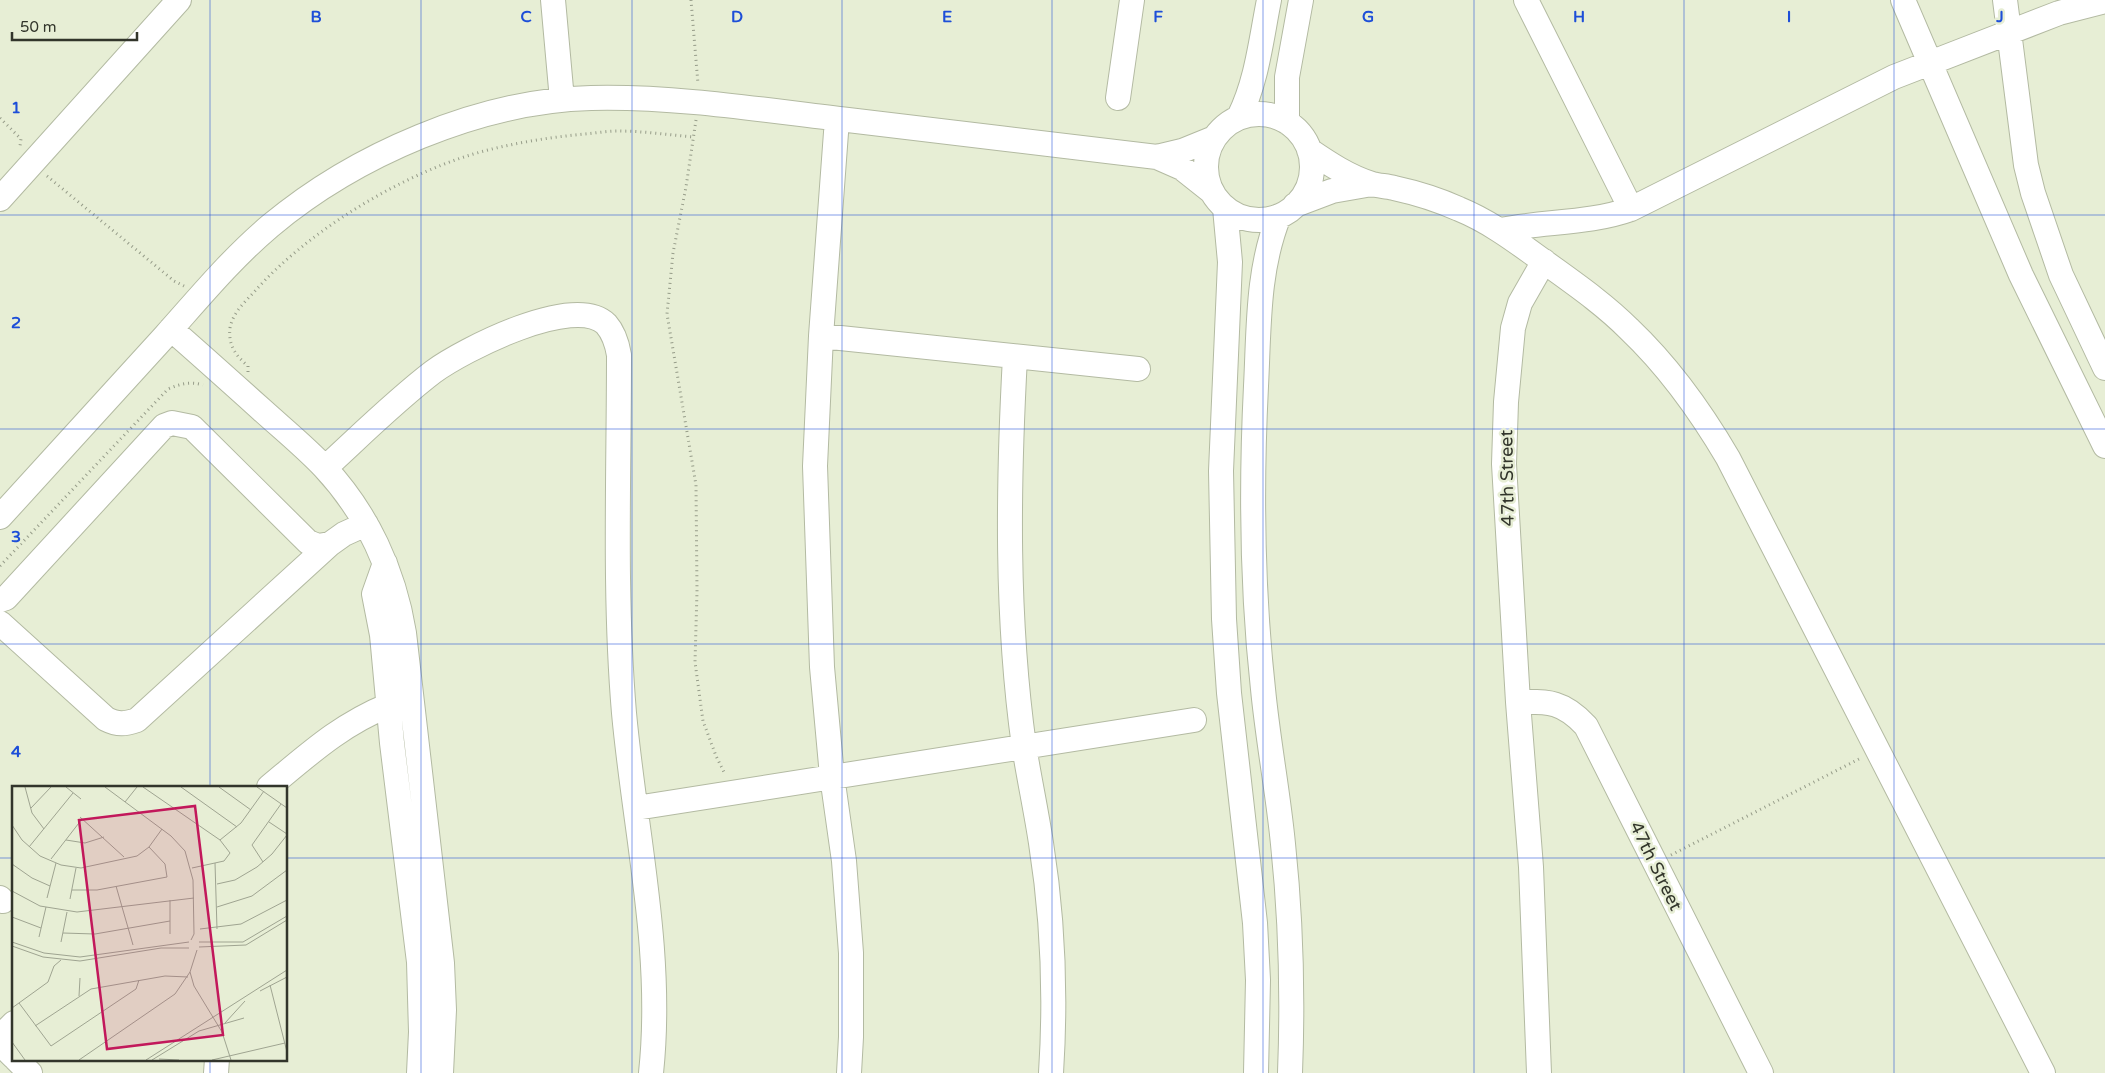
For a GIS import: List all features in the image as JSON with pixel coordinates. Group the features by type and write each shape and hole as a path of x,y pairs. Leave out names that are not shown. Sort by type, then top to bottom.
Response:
{"street":[{"path":"0,199 179,0"},
{"path":"552,0 562,100"},
{"path":"1118,98 1132,0"},
{"path":"1239,117 1246,104 1255,75 1269,0"},
{"path":"1287,122 1287,77 1301,0"},
{"path":"1526,0 1631,209"},
{"path":"1903,0 2021,275 2105,446"},
{"path":"2004,0 2026,165 2035,202 2061,275 2105,368"},
{"path":"1501,230 1536,224 1588,219 1631,209 1894,77 2068,10 2105,1"},
{"path":"0,517 202,294 244,250 272,225 310,196 368,161 403,144 476,118 562,100 630,99 837,118 1156,157 1182,168 1233,213 1251,219 1270,218 1332,190 1372,184"},
{"path":"1256,1073 1258,980 1255,923 1229,693 1224,619 1221,471 1230,262 1218,199 1206,169 1206,158 1214,138 1229,122 1239,117 1262,113 1287,122 1299,133 1309,150 1311,162 1308,185 1287,210 1268,248 1262,283 1255,417 1254,544 1263,690 1283,845 1290,923 1292,981 1290,1073"},
{"path":"837,118 821,336 816,466 822,667 832,776 844,861 851,953 849,1073"},
{"path":"1156,157 1182,151 1214,138"},
{"path":"1309,150 1339,169 1372,184 1439,200 1501,230 1607,309 1628,328 1667,370 1728,458 2043,1073"},
{"name":"47th Street","path":"1539,1073 1531,867 1518,702 1504,464 1506,402 1512,328 1520,304 1544,261"},
{"path":"325,468 434,372 462,353 501,335 559,317 576,315 590,316 605,323 615,337 619,355 619,630 624,714 646,887 655,988 651,1073"},
{"path":"171,329 325,468 366,524 395,589 404,633 442,963 444,1010 441,1073"},
{"path":"821,336 1138,369"},
{"path":"1015,357 1009,506 1010,572 1024,746 1042,844 1053,946 1051,1073"},
{"path":"0,600 6,598 164,426 172,423 192,427 308,542 318,546 330,544"},
{"path":"0,623 106,718 116,724 125,724 137,720 330,544 344,534 366,524"},
{"path":"385,563 374,594 382,635 388,705 419,962 421,1032 419,1073"},
{"name":"47th Street","path":"1518,702 1542,701 1555,703 1571,712 1586,726 1761,1073"},
{"path":"270,786 326,739 366,714 388,705"},
{"path":"636,808 1194,720"},
{"path":"0,1037 12,1025"},
{"path":"0,1043 12,1055"},
{"path":"17,1060 30,1073"},
{"path":"216,1073 217,1060"}],"path":[{"path":"691,0 699,104 673,253 667,314 696,486 697,591 695,662 703,720 716,756 735,792"},
{"path":"0,118 21,140 19,153 31,165 52,179 174,281 202,294"},
{"path":"236,387 248,376 248,366 236,356 231,345 230,328 235,313 262,283 301,248 345,216 388,190 441,166 486,150 540,138 617,131 694,137"},
{"path":"0,566 168,389 180,384 194,383 207,386"},
{"path":"1655,863 1877,750"}]}
